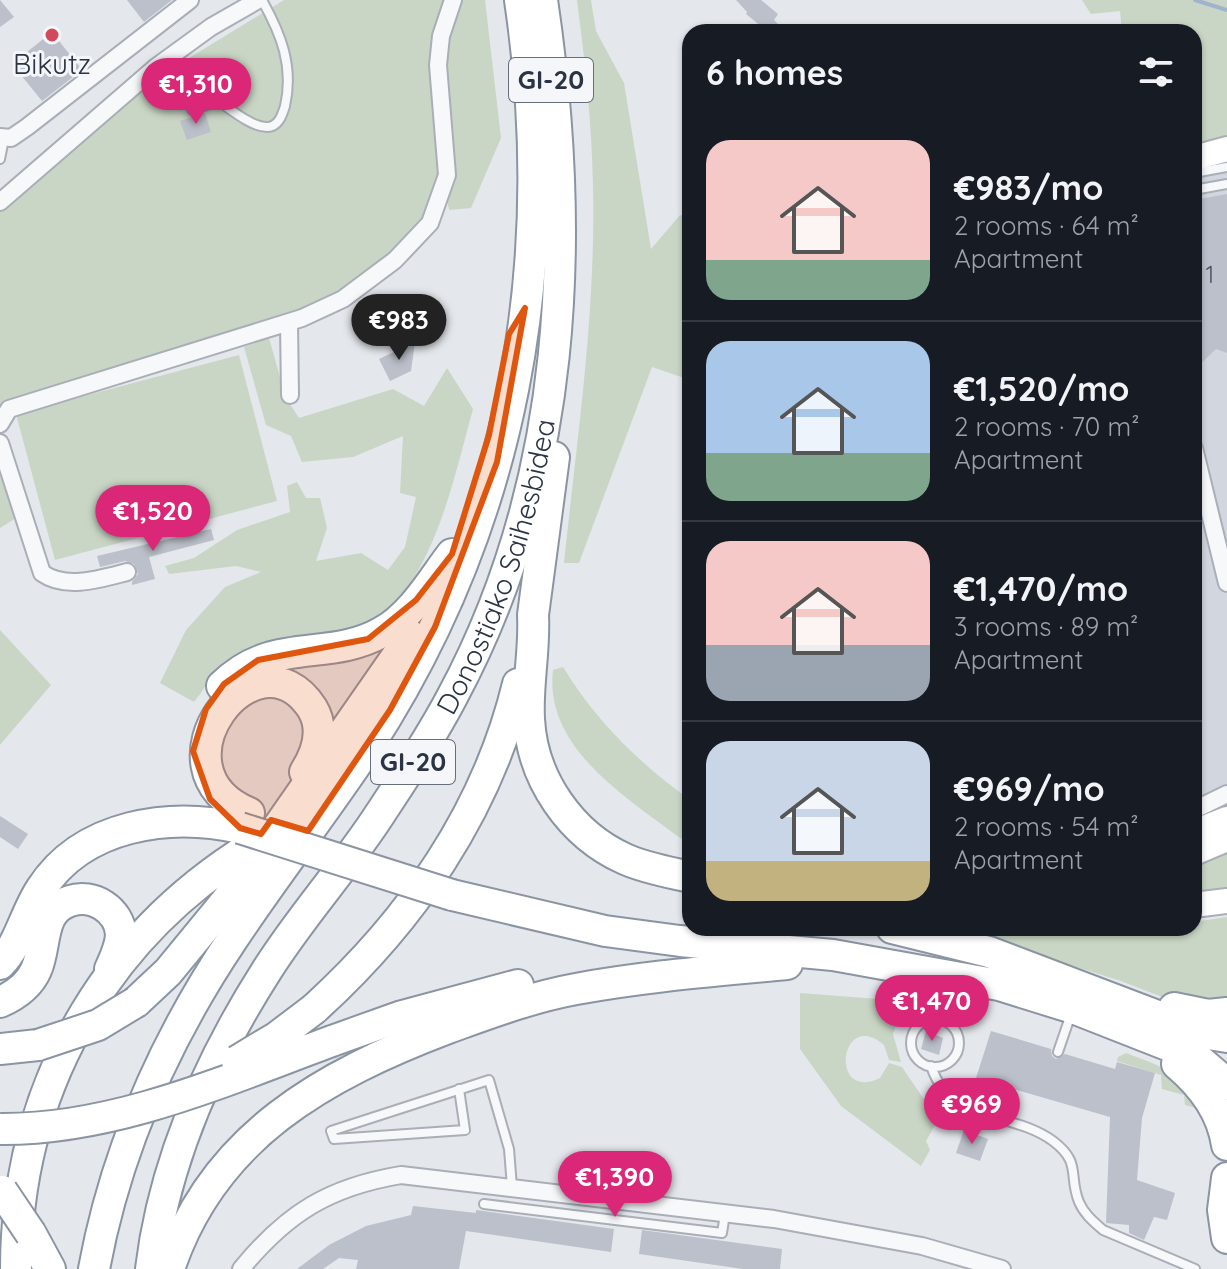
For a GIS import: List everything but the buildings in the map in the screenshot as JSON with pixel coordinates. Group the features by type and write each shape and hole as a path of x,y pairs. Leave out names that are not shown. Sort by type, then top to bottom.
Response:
{"highway":[{"name":"Donostiako Saihesbidea","path":"94,1269 110,1195 125,1149 169,1047 232,940 366,749 414,671 477,529 497,462 518,365 533,216 530,94 520,0"},
{"name":"Donostiako Saihesbidea","path":"151,1269 168,1184 193,1108 222,1046 267,968 378,818 453,696 501,587 532,484 553,380 559,312 560,200 542,0"},
{"path":"0,1049 38,1045 98,1025 136,1002 168,972 228,899 396,660 437,589 452,554 489,435 509,334 525,308"},
{"path":"161,1101 240,1060 314,1009 390,933 442,862 466,821 491,769 511,714 533,615 558,413 553,380"},
{"path":"247,829 228,820 210,799 194,766 195,736 213,697 234,675 258,660 296,650 347,645 386,630 416,600 452,554"},
{"path":"533,615 529,722 537,761 553,796 578,827 609,851 649,867 682,875"},
{"path":"104,981 180,902 233,858 247,829 313,760 320,735 313,710 290,688 278,683 254,684 234,695 217,715 206,740 206,762 214,783 247,829"},
{"path":"0,964 18,938 42,887 72,856 113,834 158,822 181,820 247,829 456,886 605,931 833,955 999,985 1070,990"},
{"path":"200,930 220,894 247,829"},
{"path":"456,886 508,892 589,910 682,923"},
{"path":"0,1002 16,995 32,978 40,958 45,927 58,907 82,899 98,903 115,916 121,935 117,955 63,1053 36,1121 23,1177 16,1269"},
{"path":"815,936 957,955 1202,1033 1227,1037"},
{"path":"924,936 1062,969 1192,1013 1227,1013"},
{"path":"989,952 1070,990 1144,1036 1200,1061 1227,1084"},
{"path":"169,1269 192,1215 214,1179 240,1148 309,1094 377,1057 503,1008 572,989 652,976 814,962"},
{"path":"0,1129 81,1122 161,1101 399,1017 492,990 571,974 664,964 882,964"},
{"path":"1144,1036 1192,1077 1209,1098 1222,1123 1227,1145"},
{"path":"1227,1178 1223,1210 1227,1238"},
{"path":"1,1189 50,1269"}],"street":[{"path":"2,138 11,138 27,127 190,0"},
{"path":"0,202 156,67 211,27 260,0"},
{"path":"0,424 9,409 289,323 343,299 395,260 430,223 447,175 438,65 441,36 453,0"},
{"path":"1202,156 1227,149"},
{"path":"289,323 290,395"},
{"path":"0,443 42,573 54,582 94,580 127,572"},
{"path":"1202,481 1227,583"},
{"path":"1202,806 1227,794"},
{"path":"1202,829 1227,819"},
{"path":"1202,850 1227,839"},
{"path":"1202,904 1227,901"},
{"path":"241,1269 266,1239 305,1208 365,1181 401,1175 725,1213 922,1246 1002,1269"}],"lane":[{"path":"192,110 218,101 258,125 269,127 277,123 287,96 289,67 273,20 260,0"},
{"path":"0,159 2,138"},
{"path":"1202,172 1227,167"},
{"path":"1202,189 1227,184"},
{"path":"1058,1052 1070,990"},
{"path":"931,1066 952,1060 959,1046 956,1031 944,1020 921,1023 912,1036 913,1052 917,1059 931,1066 936,1081 950,1100 1041,1133 1072,1160 1079,1203 1103,1230 1195,1269"},
{"path":"459,1089 465,1130 334,1139 331,1131 459,1089 489,1080 509,1149 512,1187"},
{"path":"484,1204 722,1233 725,1213"}],"highlighted area":[{"path":"525,308 497,462 435,627 390,710 308,831 271,820 261,834 240,828 210,799 193,751 206,709 224,684 258,660 368,639 416,600 452,554 489,435 509,334"}],"shaded area":[{"path":"1227,160 1227,807 1202,818 1202,167"}],"green space":[{"path":"284,0 485,0 501,138 471,208 449,210 443,175 427,214 409,237 336,297 289,320 0,411 0,212 158,77"},
{"path":"577,0 591,0 596,31 624,83 651,249 682,215 682,377 652,367 579,563 564,563 592,281 592,163"},
{"path":"1082,0 1227,0 1227,136 1202,143 1202,24 1121,24 1120,11 1091,14"},
{"path":"269,338 286,398 299,418 393,389 424,406 447,368 473,409 449,495 426,556 411,583 392,605 371,621 358,626 253,647 220,668 194,702 160,683 186,630 225,587 261,572 236,566 169,574 165,566 194,558 237,530 290,512 287,486 297,482 306,498 320,498 327,528 316,561 361,553 388,570 405,547 416,497 400,493 403,436 353,457 302,462 291,436 266,425 244,347"},
{"path":"239,355 277,501 55,560 16,414"},
{"path":"0,477 6,485 16,518 0,528"},
{"path":"0,630 51,685 0,745"},
{"path":"563,667 604,723 653,771 682,794 682,839 614,787 575,747 561,723 554,698 553,670"},
{"path":"1227,849 1227,888 1202,891 1202,858"},
{"path":"1227,917 1227,1005 1175,1002 1121,981 978,936 1202,936 1202,921"},
{"path":"800,993 904,1001 893,1034 901,1062 889,1060 884,1045 869,1037 858,1038 850,1045 846,1057 847,1069 852,1078 863,1082 880,1078 889,1063 902,1067 938,1120 926,1141 930,1150 921,1166 841,1106 800,1049"},
{"path":"1126,1053 1170,1072 1185,1086 1200,1109 1185,1105 1184,1095 1162,1089 1161,1075 1117,1061"}],"waterway":[{"path":"1195,0 1227,10"}],"place":[{"name":"Bikutz","path":"52,35"}]}
